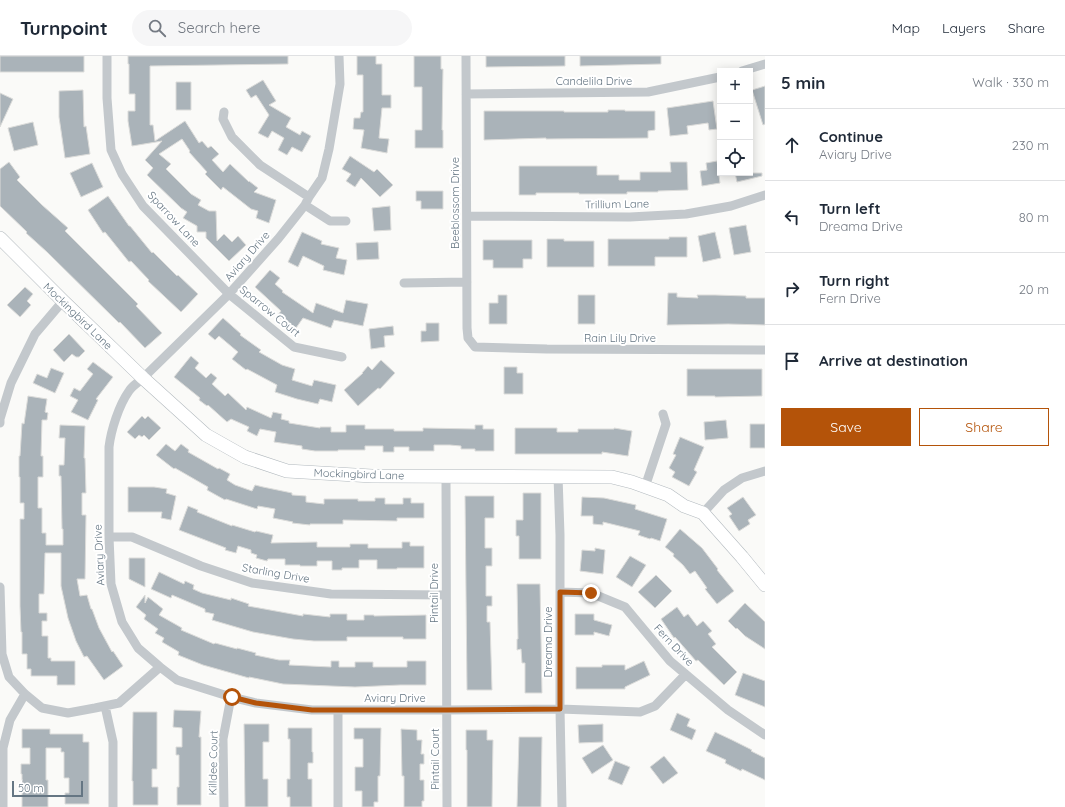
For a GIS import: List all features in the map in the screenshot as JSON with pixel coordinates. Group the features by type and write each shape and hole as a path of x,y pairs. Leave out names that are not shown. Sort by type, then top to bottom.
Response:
{"street":[{"name":"Sparrow Lane","path":"107,56 107,98 111,150 122,174 143,206 230,294"},
{"name":"Aviary Drive","path":"339,56 340,84 329,149 322,178 307,201 278,239 230,294 129,390 122,404 111,434 109,447 109,537 111,584 122,622 138,648 177,680 256,703 312,710 560,709 640,712 655,706 685,675"},
{"name":"Beeblossom Drive","path":"466,56 468,338 475,347"},
{"path":"752,68 765,64"},
{"name":"Candelila Drive","path":"466,94 648,92 717,78"},
{"path":"224,112 223,119 232,137 260,165 307,201 330,221 346,221"},
{"name":"Trillium Lane","path":"467,216 630,217 686,214 730,206 765,195"},
{"name":"Mockingbird Lane","path":"0,238 143,378 206,436 245,457 287,471 372,476 612,477 668,495 684,506 702,513 765,585"},
{"path":"404,283 467,282"},
{"name":"Sparrow Court","path":"230,294 294,347 342,356"},
{"path":"0,423 11,383 35,334 63,301"},
{"name":"Rain Lily Drive","path":"475,347 765,350"},
{"path":"645,487 666,424 664,414"},
{"path":"702,513 724,490 742,478 765,471"},
{"name":"Dreama Drive","path":"558,476 560,535 560,709 562,807"},
{"name":"Pintail Drive","path":"446,477 446,710"},
{"name":"Starling Drive","path":"109,537 132,537 201,566 252,583 331,594 446,595"},
{"path":"0,587 2,654 8,677 42,708 68,713 119,703 160,667"},
{"name":"Fern Drive","path":"560,592 591,593 625,606 670,661 685,675 728,710 765,735"},
{"path":"3,807 3,748 10,720 25,694"},
{"name":"Killdee Court","path":"224,807 224,739 232,697"},
{"path":"104,706 113,742 113,807"},
{"path":"338,710 338,807"},
{"name":"Pintail Court","path":"446,710 447,807"}],"building":[{"path":"0,56 84,56 84,72 0,72"},
{"path":"128,56 288,56 288,64 150,66 150,125 153,125 155,141 185,121 199,143 202,141 208,148 211,146 219,154 212,160 223,172 230,164 249,182 258,188 254,192 276,200 269,223 256,218 258,211 251,209 223,187 221,190 205,174 207,172 189,152 190,151 182,139 159,154 171,164 166,169 191,194 201,200 198,205 209,211 216,211 217,241 224,234 232,242 238,236 246,245 229,261 206,238 206,232 197,232 197,226 183,218 187,212 147,175 153,168 145,160 162,141 132,146 128,111 135,111 135,94 129,94"},
{"path":"357,56 376,56 376,64 382,64 382,95 391,95 391,108 382,108 379,138 389,139 387,153 361,148 364,130 353,129 354,118 360,118 361,112 363,112 363,75 357,75"},
{"path":"414,56 441,56 441,69 443,69 443,148 415,148 415,130 422,130 422,87 414,87"},
{"path":"486,56 565,56 565,66 486,67"},
{"path":"580,56 661,56 661,64 580,66"},
{"path":"263,80 276,101 269,105 291,118 286,127 300,135 302,131 311,136 302,152 292,147 287,155 278,150 284,138 272,131 268,138 258,133 269,115 256,95 251,98 246,90"},
{"path":"176,82 191,82 191,110 176,110"},
{"path":"765,86 765,124 763,125 753,93 753,90"},
{"path":"83,90 84,127 86,126 90,154 65,158 59,117 59,91"},
{"path":"0,93 13,99 0,127"},
{"path":"713,101 717,129 709,130 708,123 687,126 688,134 670,136 667,108"},
{"path":"608,110 655,111 655,130 648,131 648,138 546,138 484,140 484,111 608,112"},
{"path":"33,122 38,145 14,151 8,128"},
{"path":"350,156 374,172 377,169 393,185 380,197 361,178 355,187 346,181 351,174 342,169"},
{"path":"717,161 717,176 719,176 720,183 702,186 700,171 707,170 706,163"},
{"path":"9,162 20,177 17,180 68,228 65,231 138,304 136,306 162,333 145,348 0,206 0,169"},
{"path":"670,162 687,162 688,190 627,192 627,194 536,193 536,195 519,195 519,166 597,166 597,175 619,175 619,180 640,180 640,172 671,172"},
{"path":"92,163 103,187 81,197 70,173"},
{"path":"753,173 762,173 762,176 737,182 736,176 753,176"},
{"path":"416,191 443,191 443,209 421,209 421,201 416,201"},
{"path":"108,196 129,226 152,253 153,252 198,294 181,312 148,281 149,280 131,261 129,262 105,232 103,233 88,210"},
{"path":"390,206 391,230 374,231 372,208"},
{"path":"746,225 751,252 734,255 729,228"},
{"path":"302,232 322,241 321,244 339,248 336,258 347,260 344,275 323,270 324,266 303,256 298,267 288,262"},
{"path":"715,232 721,258 703,262 698,236"},
{"path":"669,237 687,237 687,257 655,257 655,266 608,266 608,239 669,239"},
{"path":"547,239 564,239 564,241 594,241 594,267 547,267"},
{"path":"483,240 532,240 532,259 523,259 523,268 493,268 493,260 483,260"},
{"path":"378,242 379,259 357,260 356,243"},
{"path":"270,270 280,278 275,284 283,291 282,292 313,313 316,303 343,313 346,300 368,304 363,326 334,320 331,328 303,318 296,328 277,316 281,311 255,287"},
{"path":"25,287 33,294 27,301 31,305 20,317 7,305"},
{"path":"668,293 677,293 677,297 698,298 697,295 715,295 765,298 765,325 667,325"},
{"path":"498,295 507,295 507,324 489,324 489,303 498,303"},
{"path":"578,295 595,295 595,324 578,324"},
{"path":"223,318 241,334 240,335 261,350 259,352 282,365 295,369 292,380 312,386 314,380 336,385 332,402 320,399 318,404 275,392 277,385 247,369 246,370 232,359 238,352 219,336 215,340 208,334"},
{"path":"426,323 439,323 439,341 421,342 421,331 426,331"},
{"path":"393,326 394,335 384,336 385,347 371,349 369,329"},
{"path":"69,334 85,351 79,357 72,354 64,362 53,350"},
{"path":"191,356 199,363 195,368 206,378 211,373 217,378 212,384 225,396 228,393 246,410 247,407 271,418 273,412 282,414 281,419 289,421 289,423 320,428 331,427 331,432 346,432 346,425 365,425 365,429 423,431 423,428 475,429 475,425 483,425 483,429 494,429 494,451 475,451 475,449 461,449 461,446 434,445 434,451 409,451 409,447 394,447 394,452 383,452 383,446 365,446 365,450 315,451 302,449 302,446 274,442 276,432 260,429 257,436 247,431 249,427 231,419 227,422 208,405 207,406 199,400 200,398 174,377"},
{"path":"381,360 395,373 380,389 378,388 358,406 344,390 363,373 368,366 372,370"},
{"path":"93,362 113,377 96,399 98,400 88,420 71,412 78,400 70,396 74,388 80,391 93,374 87,369"},
{"path":"504,367 517,367 517,373 523,373 523,394 504,394"},
{"path":"51,368 64,373 55,393 33,383 37,374 47,378"},
{"path":"687,369 762,369 762,396 687,396"},
{"path":"28,396 47,399 45,412 48,413 47,420 42,420 41,456 43,456 43,477 38,477 38,508 42,508 42,533 46,533 46,545 63,545 61,476 59,476 59,465 64,465 65,438 59,438 60,425 85,426 84,458 86,493 82,493 82,515 86,515 85,579 77,579 80,596 87,595 99,628 112,652 113,651 123,666 104,680 87,656 84,657 76,641 68,618 61,586 61,553 45,553 44,594 39,594 39,613 47,613 47,621 42,621 42,636 48,636 48,658 51,658 51,661 75,661 75,685 57,685 57,676 31,676 31,669 27,669 27,654 22,654 20,606 20,519 24,519 24,503 20,503 19,456 22,423 24,424"},
{"path":"142,416 145,419 148,416 161,428 149,440 144,435 142,437 139,435 135,439 127,432"},
{"path":"726,420 728,438 705,440 704,422"},
{"path":"750,424 765,424 765,448 750,448"},
{"path":"515,428 557,428 557,432 578,432 578,429 614,428 632,431 628,456 602,452 602,454 515,454"},
{"path":"680,437 704,447 694,470 697,472 689,486 672,477 675,472 669,468 676,455 673,454"},
{"path":"166,444 175,451 181,444 189,450 188,452 230,474 227,480 235,485 252,491 255,485 292,493 292,495 306,496 306,502 324,504 324,499 358,499 358,501 375,501 375,498 385,498 385,504 403,504 403,498 411,498 411,503 424,503 424,518 397,518 397,521 343,520 343,524 310,525 292,523 293,522 273,518 275,509 258,506 257,509 226,499 225,500 207,490 208,487 175,468 174,469 156,455"},
{"path":"128,487 154,487 167,489 166,493 176,496 171,520 161,518 162,512 128,512"},
{"path":"523,493 541,493 541,559 519,559 519,536 516,536 516,520 523,520"},
{"path":"465,496 494,496 494,518 485,518 485,548 492,548 492,566 486,566 486,596 492,596 492,606 487,606 487,622 490,622 492,690 467,690"},
{"path":"582,497 604,498 636,505 635,509 667,519 660,541 638,535 640,531 603,522 603,525 593,524 593,516 581,516"},
{"path":"743,497 756,515 748,520 750,524 739,531 729,516 732,514 727,508"},
{"path":"188,506 198,510 197,512 232,526 273,535 271,543 317,542 317,547 350,547 350,544 368,544 368,548 402,548 402,542 410,542 410,546 424,546 424,568 377,569 377,560 359,560 359,568 342,568 342,570 332,570 332,561 317,561 317,566 285,565 285,559 268,559 267,561 256,558 257,555 251,553 251,550 238,546 236,553 225,550 226,548 179,530"},
{"path":"680,529 702,548 734,591 717,604 705,589 707,588 695,571 690,574 673,556 674,554 665,547"},
{"path":"595,548 605,550 603,574 580,571 582,550 595,551"},
{"path":"630,556 646,565 632,587 616,577"},
{"path":"129,558 145,558 145,587 129,579"},
{"path":"159,572 184,584 185,581 194,585 193,589 202,593 231,600 231,598 249,604 248,606 303,616 303,614 330,617 330,614 347,614 347,620 364,620 364,615 426,615 426,639 403,639 403,637 347,637 347,641 314,641 253,632 212,620 214,614 205,612 205,609 172,595 171,598 151,589"},
{"path":"656,575 672,591 655,608 638,592"},
{"path":"517,584 540,584 542,693 525,693 525,663 522,663 521,649 517,650"},
{"path":"145,595 145,603 148,597 163,609 159,615 182,628 181,630 214,644 256,653 255,655 279,660 290,660 289,665 331,667 331,661 339,661 339,667 355,667 355,662 373,662 373,667 407,667 407,661 426,661 426,685 355,687 283,684 249,678 203,665 178,655 179,652 162,642 164,638 155,633 158,629 144,619 146,615 136,607"},
{"path":"745,603 765,622 765,649 745,636 728,621"},
{"path":"677,607 684,617 688,614 697,626 703,621 712,631 708,634 716,644 712,647 737,672 724,685 698,660 696,661 675,637 674,638 661,619"},
{"path":"575,614 594,614 594,620 612,625 609,636 594,632 594,635 575,635"},
{"path":"644,661 650,675 625,687 625,689 576,689 576,667 625,665 625,670"},
{"path":"743,673 765,681 765,707 735,695"},
{"path":"174,710 201,711 199,737 201,737 201,805 177,805 177,787 179,787 179,755 176,755 176,747 182,747 182,728 173,727"},
{"path":"133,712 157,712 157,769 152,769 152,787 158,787 158,805 133,805"},
{"path":"677,713 690,719 687,726 696,730 692,740 670,730"},
{"path":"244,724 269,724 269,742 263,742 263,779 268,779 268,807 245,807"},
{"path":"603,724 603,742 579,743 578,725"},
{"path":"288,728 312,728 313,763 308,763 308,779 312,779 312,807 290,807 290,797 287,797 287,779 290,779 290,739 288,739"},
{"path":"354,728 381,728 378,802 374,802 374,807 362,807 362,791 355,791 355,767 363,767 363,739 354,739"},
{"path":"22,729 50,729 50,734 83,734 83,742 89,742 89,804 65,804 65,793 69,793 69,778 64,778 64,752 61,752 61,748 46,748 48,807 22,807 21,764 30,764 30,748 22,748"},
{"path":"401,729 417,730 417,740 422,740 421,754 424,754 424,764 420,764 420,780 424,780 424,801 422,801 422,807 404,807"},
{"path":"466,730 487,730 487,740 493,740 492,807 467,807"},
{"path":"715,732 765,758 765,780 742,769 741,771 725,763 726,760 706,751"},
{"path":"519,737 542,737 541,807 517,807"},
{"path":"603,745 613,760 592,774 582,758"},
{"path":"664,756 678,773 663,784 650,767"},
{"path":"615,761 630,767 622,785 608,779"}],"route":[{"path":"232,697 256,703 312,710 560,709 560,592 591,593"}]}
